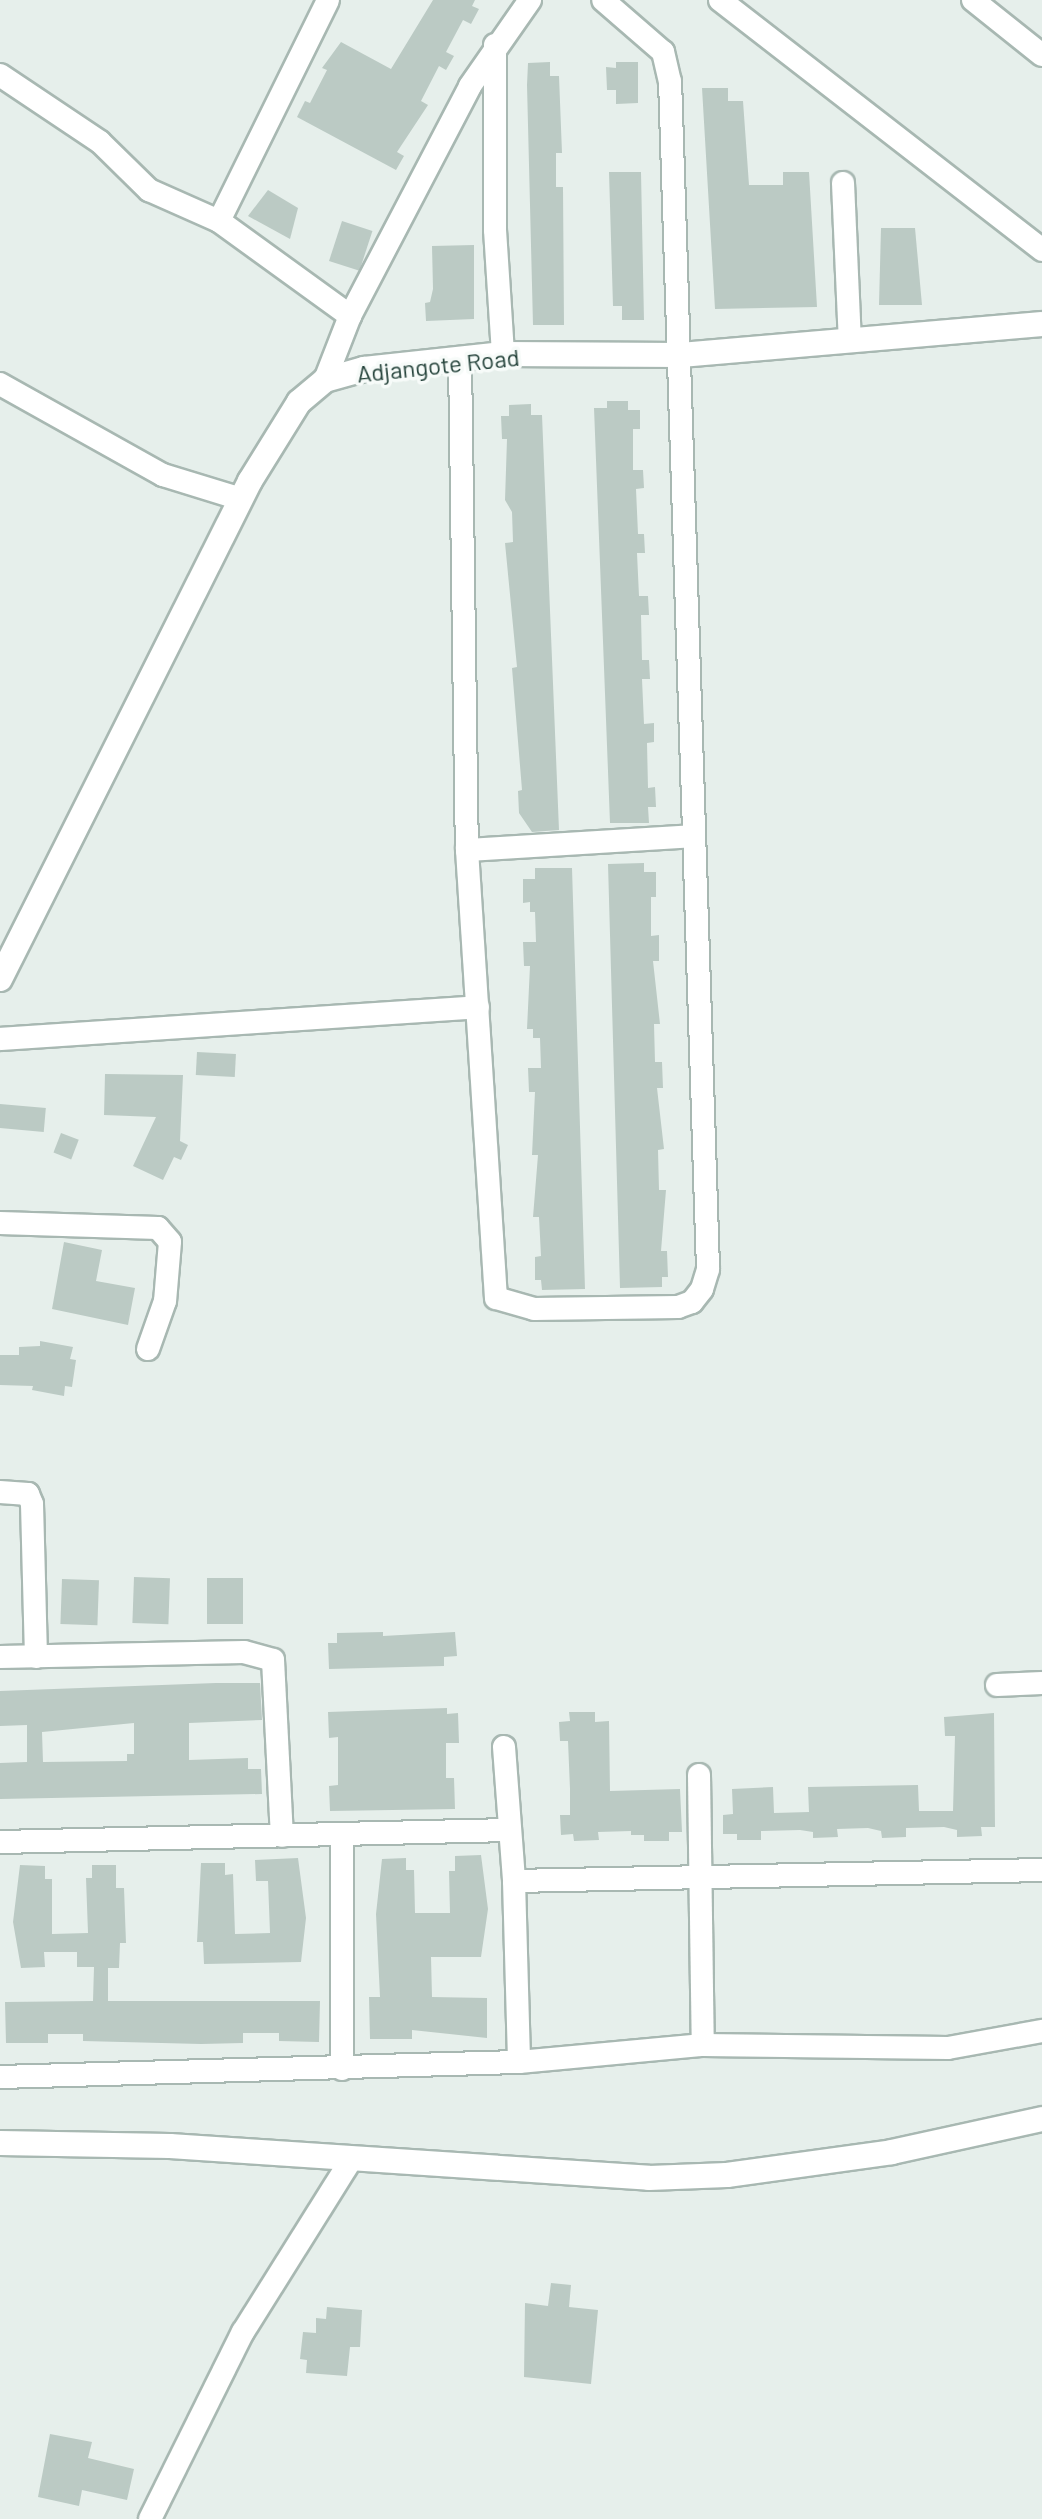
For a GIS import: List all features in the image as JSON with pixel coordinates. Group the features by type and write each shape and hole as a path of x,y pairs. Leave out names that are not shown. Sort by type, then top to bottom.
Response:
{"street":[{"path":"219,221 328,0"},
{"path":"325,380 350,316 495,45 530,0"},
{"path":"460,358 467,850 496,1298 534,1309 678,1307 692,1302 708,1269 670,82 663,52 603,0"},
{"path":"720,0 1042,250"},
{"path":"973,0 1042,55"},
{"path":"495,45 495,230 503,354"},
{"path":"0,75 100,142 149,190 219,221 350,316"},
{"path":"843,183 850,341"},
{"name":"Adjangote Road","path":"0,979 241,499 299,402 325,380 364,369 503,354 681,355 747,345 850,341 1042,324"},
{"path":"0,384 163,475 241,499"},
{"path":"467,850 693,836"},
{"path":"0,1039 478,1007"},
{"path":"0,1223 158,1228 170,1242 165,1301 148,1349"},
{"path":"0,1492 28,1494 32,1504 36,1657"},
{"path":"0,1657 244,1652 273,1660 282,1836"},
{"path":"997,1685 1042,1683"},
{"path":"504,1747 514,1881 519,2062"},
{"path":"699,1775 705,1877 703,2045"},
{"path":"0,1842 510,1830"},
{"path":"342,1835 342,2069"},
{"path":"514,1881 1042,1870"},
{"path":"0,2077 519,2062 703,2045 948,2048 1042,2031"},
{"path":"0,2143 352,2158 649,2178 699,2176 892,2152 1042,2119"},
{"path":"150,2519 243,2332 352,2158"}],"building":[{"path":"433,0 475,0 472,6 479,9 471,24 463,20 446,52 454,56 446,70 439,66 421,101 428,105 397,152 404,156 396,170 297,117 305,101 310,103 327,70 322,68 341,42 391,69"},
{"path":"550,62 550,76 559,76 562,153 556,153 556,187 563,187 564,325 533,325 528,63"},
{"path":"616,62 638,62 638,103 616,104 616,90 607,90 606,67 616,68"},
{"path":"702,88 728,88 728,101 743,101 749,185 783,185 783,172 809,172 817,307 715,309"},
{"path":"609,172 641,172 644,320 622,320 622,306 613,306"},
{"path":"268,190 298,208 290,239 248,216"},
{"path":"342,221 372,231 359,271 329,261"},
{"path":"881,228 915,228 922,305 879,305"},
{"path":"474,245 474,319 426,321 425,303 430,302 433,289 432,246"},
{"path":"607,401 628,401 628,410 640,410 640,429 633,429 633,470 643,470 644,488 636,489 638,534 644,534 645,553 637,553 639,596 648,596 649,615 641,615 642,660 649,660 650,679 642,679 644,724 654,723 654,742 647,743 648,788 655,787 656,807 648,807 649,823 610,823 594,408 607,408"},
{"path":"531,404 531,415 542,415 559,830 532,832 519,813 518,791 522,790 512,668 517,667 505,543 513,542 512,512 505,500 507,439 502,439 501,416 509,416 509,405"},
{"path":"644,863 644,872 656,872 656,897 651,897 651,936 659,935 659,961 653,961 660,1024 654,1024 655,1062 662,1062 663,1088 657,1088 664,1149 658,1150 659,1190 666,1190 661,1251 667,1251 668,1277 662,1277 662,1287 620,1288 608,864"},
{"path":"535,868 572,868 585,1289 542,1290 541,1280 535,1280 535,1257 541,1256 539,1217 533,1217 538,1155 532,1155 535,1092 529,1092 528,1068 541,1068 540,1038 533,1038 533,1029 527,1029 530,966 524,966 523,942 536,942 535,912 530,912 530,902 523,903 523,879 535,879"},
{"path":"197,1052 236,1054 235,1077 196,1075"},
{"path":"105,1074 183,1075 180,1141 188,1145 181,1160 174,1157 163,1180 133,1166 156,1117 104,1115"},
{"path":"0,1104 46,1108 44,1132 0,1128"},
{"path":"61,1133 79,1140 71,1159 53,1153"},
{"path":"64,1242 102,1250 96,1281 135,1288 128,1325 52,1309"},
{"path":"40,1341 73,1347 70,1359 76,1360 72,1387 65,1386 64,1396 32,1390 33,1386 0,1385 0,1355 19,1355 19,1347 40,1346"},
{"path":"134,1577 170,1578 168,1624 132,1623"},
{"path":"207,1578 243,1578 243,1624 207,1624"},
{"path":"62,1579 99,1580 97,1625 60,1624"},
{"path":"383,1632 383,1636 455,1632 457,1656 444,1657 444,1666 329,1669 328,1643 337,1643 337,1633"},
{"path":"260,1683 262,1720 189,1723 189,1760 248,1758 248,1769 261,1769 262,1794 0,1799 0,1763 27,1762 27,1725 0,1726 0,1691","holes":["134,1723 134,1754 127,1754 127,1761 43,1762 42,1732"]},
{"path":"447,1708 447,1714 458,1713 459,1743 446,1743 446,1778 454,1778 455,1809 330,1811 329,1786 338,1785 338,1737 329,1738 328,1712"},
{"path":"569,1712 595,1712 595,1722 609,1721 610,1791 680,1789 682,1832 669,1832 669,1841 644,1841 644,1835 631,1835 631,1831 598,1832 599,1840 574,1841 573,1834 561,1835 560,1815 570,1815 570,1789 568,1741 560,1741 559,1722 570,1721"},
{"path":"994,1713 995,1827 981,1827 982,1836 957,1837 957,1830 944,1827 906,1828 906,1837 882,1838 881,1831 868,1828 837,1829 838,1837 813,1838 813,1832 800,1830 761,1831 761,1840 737,1840 737,1834 723,1834 723,1815 733,1814 732,1789 773,1787 774,1813 809,1812 808,1787 918,1785 919,1811 953,1811 955,1736 945,1736 944,1717"},
{"path":"481,1855 488,1909 481,1957 431,1957 432,1997 487,1998 487,2038 412,2030 412,2039 370,2039 369,1997 380,1997 376,1914 382,1859 406,1858 406,1870 414,1870 415,1913 450,1913 449,1871 455,1871 455,1856"},
{"path":"298,1858 306,1918 301,1962 204,1964 203,1942 197,1942 201,1863 225,1863 225,1875 233,1874 235,1934 270,1933 268,1881 256,1881 255,1860"},
{"path":"20,1865 45,1866 45,1879 52,1879 52,1934 88,1933 86,1878 92,1878 92,1865 116,1865 116,1888 124,1888 126,1943 120,1943 119,1968 108,1968 108,2001 320,2001 319,2042 279,2041 279,2033 243,2033 243,2043 83,2041 83,2034 48,2034 48,2043 6,2043 5,2002 93,2001 94,1967 77,1967 77,1952 44,1952 45,1967 21,1968 13,1922"},
{"path":"551,2283 571,2285 569,2307 598,2310 591,2384 524,2377 525,2303 548,2306"},
{"path":"327,2307 362,2310 360,2347 350,2347 347,2376 306,2373 307,2360 300,2359 303,2332 316,2333 316,2318 326,2319"},
{"path":"50,2434 92,2442 88,2458 134,2469 127,2500 82,2490 79,2506 38,2497"}]}
